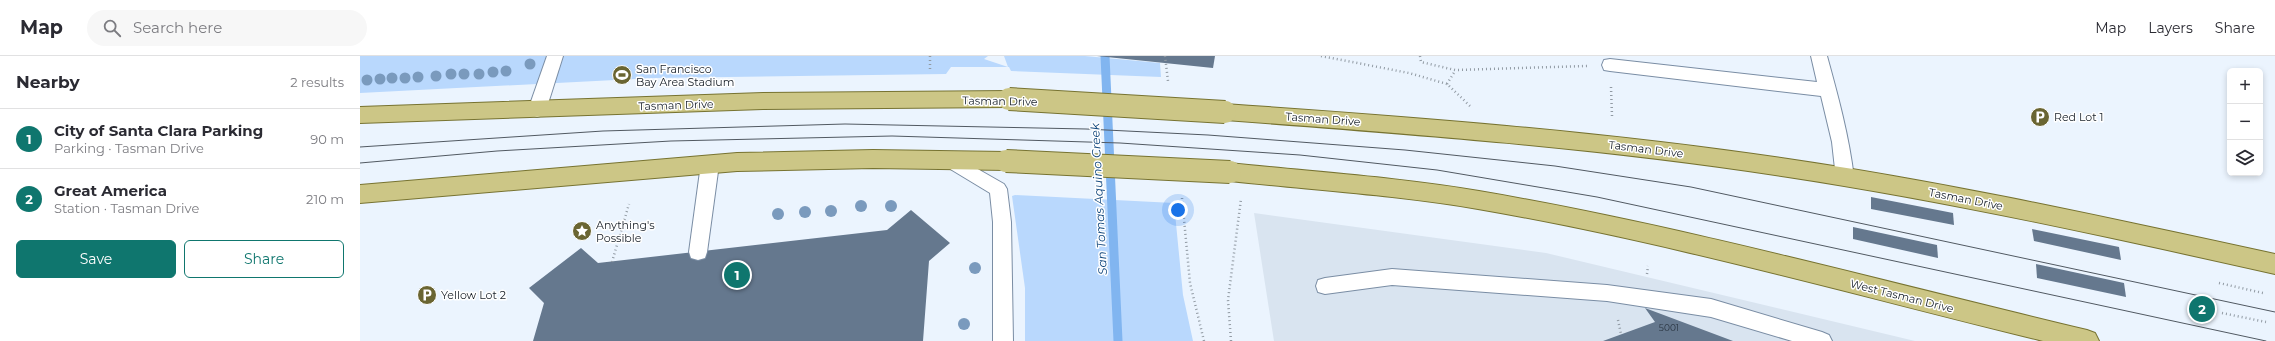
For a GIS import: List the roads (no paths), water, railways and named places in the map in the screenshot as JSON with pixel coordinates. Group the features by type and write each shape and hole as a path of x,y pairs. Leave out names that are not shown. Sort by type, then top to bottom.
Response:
{"main road":[{"name":"Tasman Drive","path":"360,115 762,101 1009,99 1388,123 1598,143 1775,166 1928,191 2064,217 2275,264"},
{"name":"West Tasman Drive","path":"948,159 1230,172 1354,184 1476,199 1562,215 1664,237 2087,341"},
{"path":"360,194 710,164 798,160 948,159"}],"lane":[{"path":"537,110 555,56"},
{"path":"1819,56 1842,142 1845,178"},
{"path":"1610,65 1829,90"},
{"path":"948,159 998,189 1002,222 1003,341"},
{"path":"698,252 710,164"},
{"path":"1325,286 1392,277 1607,293 1711,308 1822,341"}],"waterway":[{"name":"San Tomas Aquino Creek","path":"1105,56 1118,341"}],"tram line":[{"path":"360,147 603,131 845,124 1086,129 1208,135 1405,150 1555,166 1691,187 2275,312"},
{"path":"360,163 497,151 671,141 892,136 1120,143 1300,155 1437,170 1597,197 2266,341"}],"place":[{"name":"San Francisco Bay Area Stadium","path":"622,75"},
{"name":"Red Lot 1","path":"2040,117"},
{"name":"Anything's Possible","path":"582,231"},
{"name":"City of Santa Clara Parking","path":"737,275"},
{"name":"Yellow Lot 2","path":"427,295"},
{"name":"Great America","path":"2202,309"}]}
